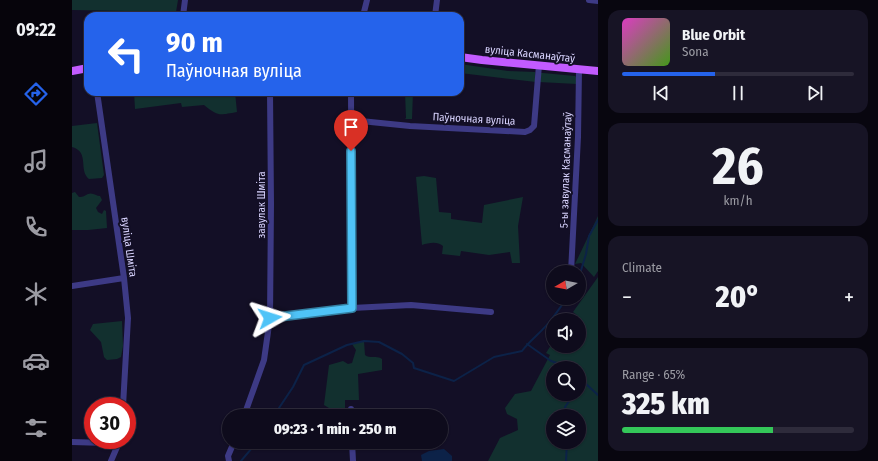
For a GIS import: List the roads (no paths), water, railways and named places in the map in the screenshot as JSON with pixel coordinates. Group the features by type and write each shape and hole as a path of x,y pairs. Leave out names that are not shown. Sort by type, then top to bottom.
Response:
{"main road":[{"name":"вуліца Касманаўтаў","path":"464,58 598,71"},
{"path":"72,71 84,69"}],"street":[{"path":"184,12 185,0"},
{"path":"364,12 366,0"},
{"path":"436,12 437,0"},
{"path":"589,0 598,1"},
{"name":"Паўночная вуліца","path":"351,120 410,126 524,132 530,130 534,126 539,65"},
{"name":"5-ы завулак Касманаўтаў","path":"571,265 578,137 579,70"},
{"name":"вуліца Шміта","path":"98,96 124,278 128,318 124,397"},
{"name":"завулак Шміта","path":"246,409 264,360 270,318 270,96"},
{"path":"351,96 352,308"},
{"path":"72,286 124,278"},
{"path":"270,318 352,308 411,305 491,312"},
{"path":"72,442 84,442"},
{"path":"111,461 117,449"},
{"path":"228,461 228,456 231,449"},
{"path":"352,449 353,461"}],"water":[{"path":"444,449 452,456 452,461 422,461 421,455 429,451"}],"waterway":[{"path":"583,265 589,236 598,220"},
{"path":"278,409 293,387 304,365 347,345 364,341 379,342 402,354 413,363 414,368 454,381 494,357 522,351 547,325 562,305"},
{"path":"527,344 551,361"},
{"path":"586,384 598,395"},
{"path":"566,409 565,407 569,401"},
{"path":"241,461 251,449"},
{"path":"566,461 567,449"}]}
